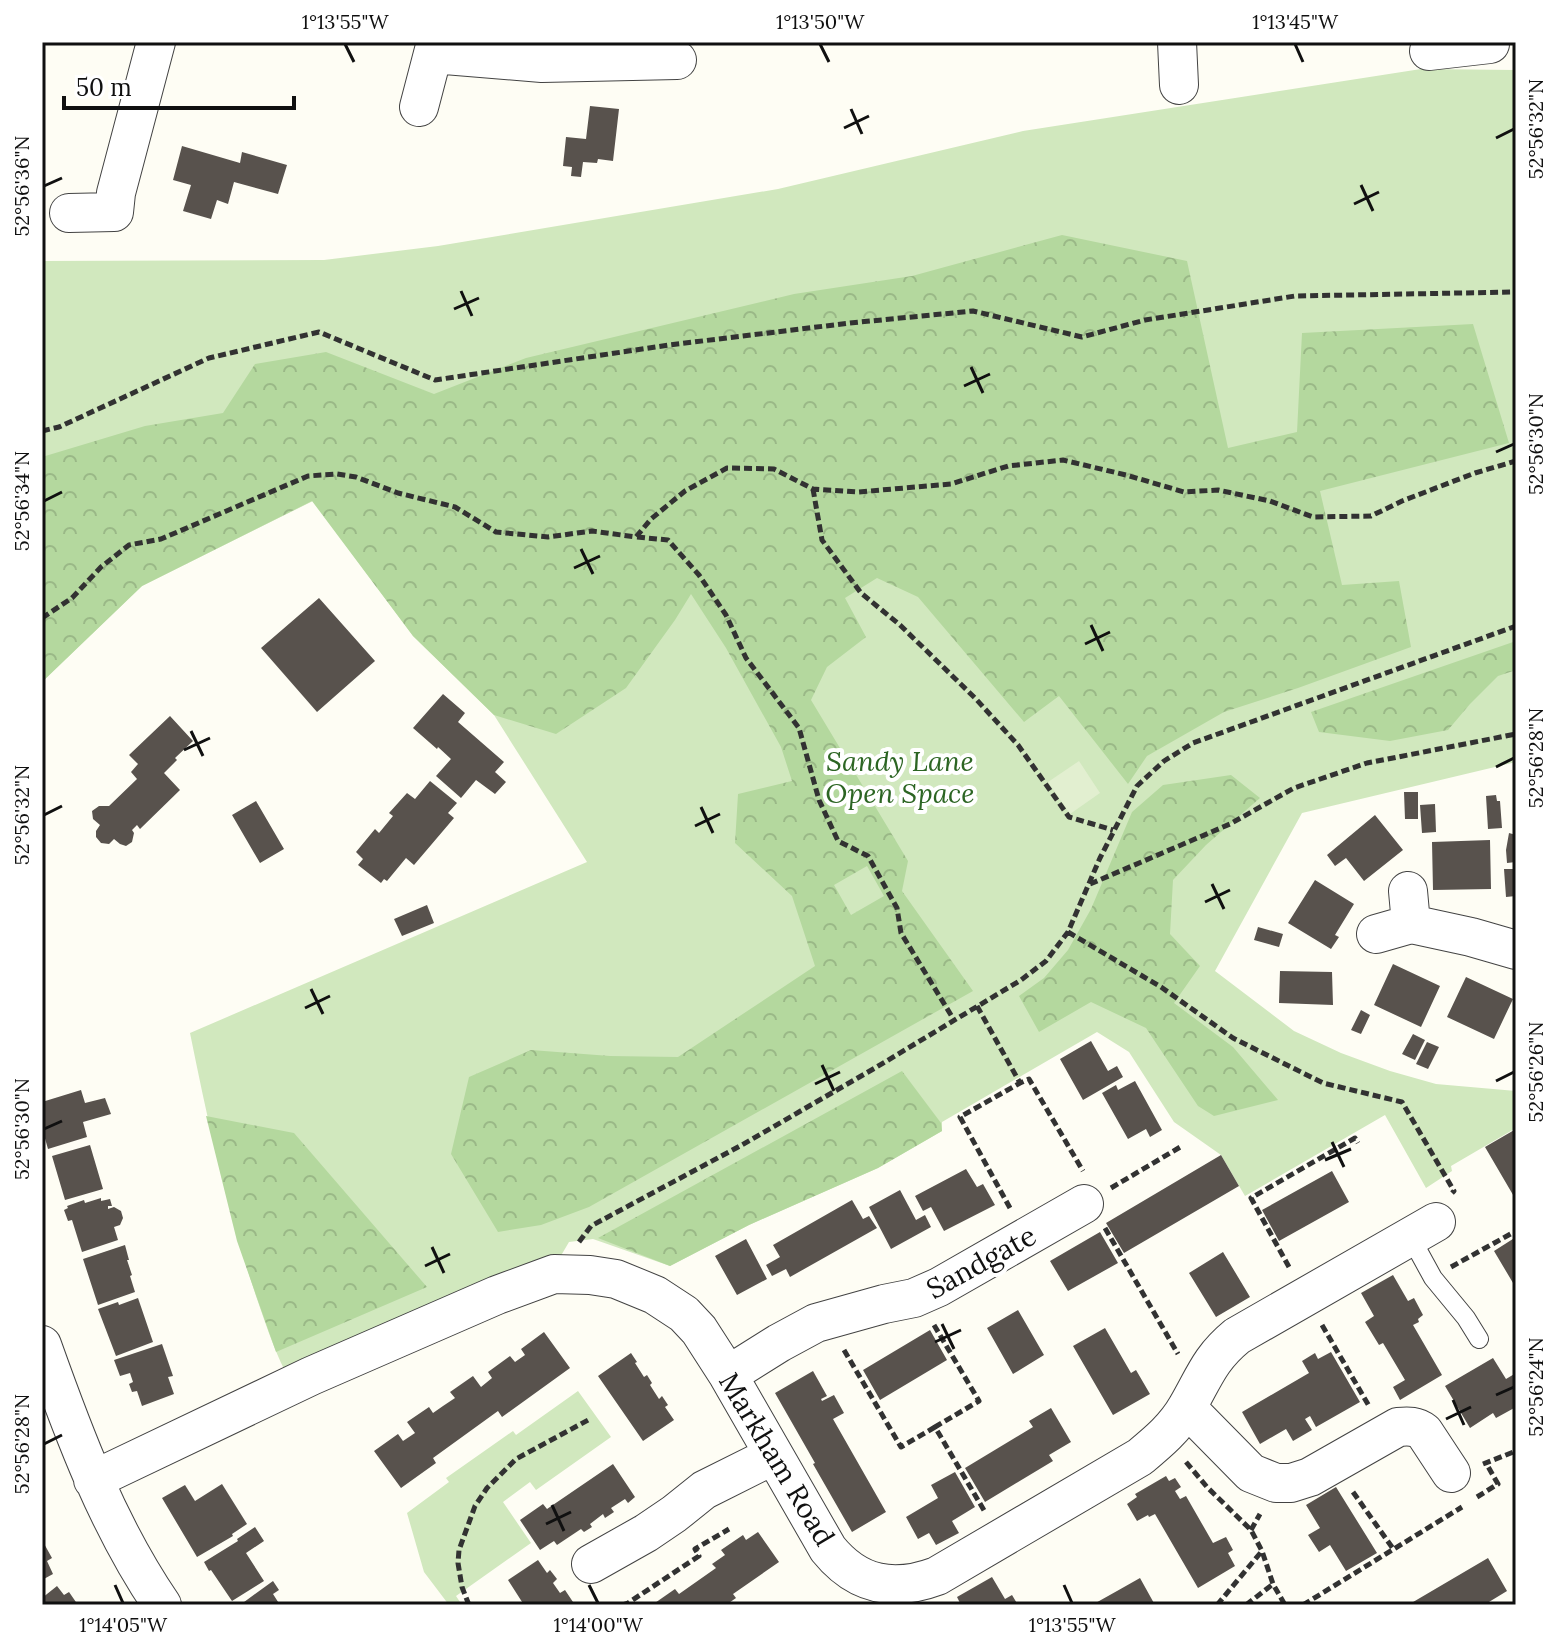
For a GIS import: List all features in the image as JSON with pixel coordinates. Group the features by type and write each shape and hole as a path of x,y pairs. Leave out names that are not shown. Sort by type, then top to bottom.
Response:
{"street":[{"path":"69,213 114,212 116,193 156,42"},
{"path":"1177,42 1179,85"},
{"path":"419,107 434,48 542,63 637,51 677,60"},
{"path":"1398,916 1516,950"},
{"name":"Sandgate","path":"728,1375 816,1323 914,1298 939,1287 1084,1204"},
{"name":"Markham Road","path":"93,1480 311,1376 497,1295 554,1274 590,1275 616,1279 655,1295 684,1314 699,1330 838,1561 870,1580 891,1585 917,1584 937,1576 1140,1457 1176,1422 1223,1347 1423,1229"},
{"path":"42,1345 93,1480 146,1582 162,1605"},
{"path":"1176,1422 1251,1473 1276,1483 1291,1483 1310,1477 1398,1427 1408,1426 1424,1432 1469,1468"},
{"path":"591,1564 646,1533 704,1490 774,1455"}],"lane":[{"name":"Markham Road","path":"1423,1229 1433,1278 1479,1339"}],"path":[{"path":"42,431 59,427 209,358 319,332 435,380 669,345 973,311 1082,337 1145,320 1295,296 1516,292"},
{"path":"636,537 651,519 685,491 727,468 774,469 813,489 858,492 951,484 1008,466 1063,460 1184,492 1218,490 1270,501 1313,517 1371,516 1475,473 1516,461"},
{"path":"42,618 72,598 101,567 129,545 161,539 308,476 337,474 356,477 398,493 455,507 496,532 548,537 592,531 668,540 699,575 726,615 746,658 799,728 819,800 838,841 868,856 897,908 901,933 954,1020"},
{"path":"813,489 822,540 861,593 900,625 975,698 1018,745 1069,817 1113,830"},
{"path":"554,1274 591,1226 740,1146 875,1068 1021,980 1046,961 1068,932 1113,830 1137,786 1164,761 1193,743 1516,626"},
{"path":"1089,884 1230,824 1308,783 1367,763 1516,734"},
{"path":"1068,932 1161,987 1233,1038 1323,1083 1402,1102 1444,1173"},
{"path":"977,1006 1016,1075"},
{"path":"1020,1083 991,1103 960,1117 1026,1237"},
{"path":"1281,1253 1251,1198 1355,1138 1358,1143"},
{"path":"1084,1204 1182,1146"},
{"path":"1433,1278 1516,1231"},
{"path":"1155,1315 1183,1362"},
{"path":"1323,1326 1386,1434"},
{"path":"851,1361 901,1447 979,1401 935,1327"},
{"path":"469,1605 458,1563 459,1550 475,1506 487,1488 516,1459 590,1419"},
{"path":"1176,1422 1207,1487 1251,1530 1285,1605"},
{"path":"935,1427 1001,1539"},
{"path":"1333,1464 1394,1550"},
{"path":"1303,1605 1498,1484 1469,1468"},
{"path":"622,1605 699,1556 695,1549 729,1529"},
{"path":"1217,1605 1262,1551"},
{"path":"1246,1605 1273,1584"}],"green space":[{"name":"Sandy Lane Open Space","path":"1421,69 1516,70 1516,762 1302,813 1215,971 1294,1031 1341,1053 1436,1084 1516,1091 1516,1128 1451,1166 1452,1171 1426,1188 1385,1115 1245,1196 1221,1155 1174,1122 1129,1052 1097,1032 942,1122 942,1131 878,1168 749,1225 670,1266 593,1239 569,1242 559,1259 285,1371 266,1325 236,1231 190,1033 587,862 494,715 413,636 313,501 142,586 42,682 42,261 324,260 438,246 778,189 1023,131"},
{"path":"1062,235 1187,261 1228,448 1297,432 1302,333 1473,324 1509,443 1320,491 1342,585 1399,581 1411,647 1224,712 1147,756 1128,784 1059,696 1024,722 918,597 877,578 845,598 866,637 827,667 811,700 908,861 902,891 973,991 589,1207 541,1225 498,1232 451,1154 469,1077 531,1050 678,1057 815,966 792,896 735,843 738,794 792,781 781,747 726,648 691,594 626,688 556,734 494,715 413,636 312,501 142,586 42,682 42,457 145,426 223,413 255,364 326,352 434,394 526,358 794,294 912,276","holes":["867,866 884,896 851,915 834,885"]},
{"path":"1516,641 1516,670 1498,676 1448,730 1390,741 1319,732 1311,712"},
{"path":"1079,761 1100,793 1070,814 1048,782"},
{"path":"1231,775 1260,798 1206,845 1173,880 1170,934 1200,966 1174,1003 1233,1047 1278,1100 1214,1116 1198,1106 1146,1028 1091,1002 1039,1032 1019,996 1044,978 1068,950 1091,909 1132,812 1163,785"},
{"path":"902,1071 941,1123 942,1131 878,1168 749,1225 670,1266 598,1238"},
{"path":"206,1116 294,1133 427,1287 276,1352 237,1241"},
{"path":"578,1391 611,1437 536,1490 530,1482 503,1502 531,1543 456,1596 462,1605 449,1605 424,1572 407,1513 449,1482 446,1478 513,1431 516,1435"}],"building":[{"path":"590,106 619,109 613,161 598,159 597,163 583,162 581,177 571,176 572,167 563,166 566,137 586,139"},
{"path":"182,146 240,163 242,152 287,165 278,194 234,182 228,204 217,200 211,219 183,211 191,185 173,180"},
{"path":"319,598 375,661 317,712 261,648"},
{"path":"443,694 465,713 458,722 504,762 495,772 506,782 495,794 476,780 461,798 436,776 451,759 413,728"},
{"path":"170,716 193,741 164,773 180,790 140,829 137,825 132,830 132,842 126,846 114,839 109,844 101,843 96,837 100,825 93,819 92,811 99,806 109,806 137,779 131,772 138,764 129,755"},
{"path":"430,781 457,803 448,813 454,818 414,865 406,858 387,881 384,879 381,883 358,865 363,859 356,852 375,829 379,833 393,816 389,813 407,793 415,799"},
{"path":"1404,792 1418,792 1418,819 1405,819"},
{"path":"1496,795 1497,801 1500,801 1502,828 1488,829 1486,796"},
{"path":"256,801 284,849 260,863 232,815"},
{"path":"1435,804 1436,832 1422,833 1420,805"},
{"path":"1375,815 1403,850 1364,881 1346,858 1335,866 1327,855"},
{"path":"1509,833 1516,835 1516,862 1507,863 1506,850"},
{"path":"1490,840 1491,889 1433,890 1432,842"},
{"path":"1504,869 1516,869 1516,896 1506,897"},
{"path":"1315,880 1354,904 1335,935 1339,937 1331,949 1288,923"},
{"path":"427,905 434,923 402,936 394,919"},
{"path":"1258,927 1283,934 1279,947 1254,940"},
{"path":"1393,964 1440,986 1421,1027 1374,1005"},
{"path":"1280,971 1332,972 1333,1005 1279,1003"},
{"path":"1466,977 1513,999 1494,1039 1447,1017"},
{"path":"1361,1010 1370,1015 1361,1034 1351,1030"},
{"path":"1413,1034 1425,1040 1415,1060 1402,1054"},
{"path":"1091,1041 1108,1071 1117,1066 1123,1077 1083,1100 1060,1059"},
{"path":"1427,1042 1439,1047 1428,1069 1416,1064"},
{"path":"1135,1081 1162,1130 1150,1137 1146,1129 1128,1139 1102,1093 1116,1085 1118,1090"},
{"path":"81,1090 85,1103 105,1098 111,1114 83,1122 87,1137 48,1149 42,1128 42,1102"},
{"path":"1516,1129 1516,1200 1485,1147"},
{"path":"90,1145 103,1189 65,1200 52,1156"},
{"path":"1221,1155 1239,1186 1124,1253 1106,1223"},
{"path":"966,1169 977,1187 983,1184 995,1205 944,1231 931,1207 923,1211 915,1196"},
{"path":"1332,1171 1349,1202 1279,1241 1262,1210"},
{"path":"900,1190 916,1220 925,1215 931,1227 891,1249 869,1207"},
{"path":"101,1198 101,1201 110,1199 112,1206 108,1209 114,1207 121,1211 123,1218 120,1225 114,1227 118,1240 82,1252 72,1220 68,1221 64,1210 84,1200 85,1203"},
{"path":"852,1200 863,1219 869,1216 877,1228 790,1277 786,1269 772,1276 766,1265 780,1257 773,1245"},
{"path":"1100,1232 1118,1263 1068,1291 1050,1261"},
{"path":"1516,1237 1516,1288 1494,1251"},
{"path":"746,1239 767,1279 737,1295 715,1256"},
{"path":"125,1245 135,1292 98,1305 83,1259"},
{"path":"1223,1252 1250,1297 1216,1317 1189,1273"},
{"path":"1393,1275 1408,1301 1414,1298 1423,1315 1413,1325 1442,1375 1400,1400 1393,1387 1405,1380 1383,1343 1379,1345 1365,1322 1374,1316 1361,1293"},
{"path":"138,1298 153,1342 116,1356 98,1309"},
{"path":"1018,1310 1044,1355 1013,1374 987,1328"},
{"path":"1105,1328 1131,1373 1136,1370 1150,1394 1113,1415 1073,1346"},
{"path":"930,1330 947,1360 880,1400 863,1370"},
{"path":"544,1332 570,1368 502,1417 498,1411 433,1458 436,1463 401,1488 374,1451 398,1434 403,1441 415,1433 407,1422 429,1407 433,1413 455,1398 450,1392 473,1376 481,1387 492,1378 488,1372 510,1356 515,1362 525,1355 521,1349"},
{"path":"162,1344 173,1376 168,1377 174,1394 142,1406 137,1391 132,1392 129,1384 133,1382 130,1373 120,1376 114,1360"},
{"path":"1331,1352 1360,1402 1316,1427 1310,1416 1305,1419 1312,1430 1293,1441 1286,1429 1260,1444 1242,1412 1309,1373 1302,1361 1315,1353 1318,1359"},
{"path":"631,1353 659,1399 662,1396 668,1405 665,1407 674,1420 643,1441 598,1376"},
{"path":"1493,1358 1506,1379 1516,1373 1516,1407 1496,1418 1493,1413 1470,1428 1445,1386"},
{"path":"813,1371 827,1396 822,1401 834,1395 844,1413 833,1419 886,1512 852,1532 775,1393"},
{"path":"1051,1408 1071,1442 1049,1455 1053,1461 985,1502 965,1468 1033,1427 1029,1421"},
{"path":"613,1464 635,1497 628,1503 625,1499 611,1508 614,1512 605,1518 603,1514 584,1532 581,1529 557,1545 554,1541 540,1550 520,1520 543,1504 547,1509"},
{"path":"955,1472 975,1507 952,1521 959,1533 936,1545 929,1533 918,1539 906,1517 938,1498 931,1485"},
{"path":"1166,1476 1169,1481 1175,1478 1181,1487 1175,1491 1180,1499 1186,1496 1213,1543 1226,1537 1233,1550 1228,1553 1235,1566 1198,1588 1155,1514 1137,1521 1127,1504 1137,1497 1135,1494"},
{"path":"222,1484 247,1524 197,1557 162,1498 185,1485 195,1501"},
{"path":"1336,1487 1377,1553 1346,1571 1330,1545 1319,1552 1308,1535 1320,1528 1306,1505"},
{"path":"255,1527 264,1541 246,1553 264,1581 232,1601 204,1562"},
{"path":"758,1532 779,1562 733,1594 736,1598 726,1605 652,1605 675,1589 679,1594 716,1568 712,1564 725,1555 721,1550 743,1535 746,1540"},
{"path":"42,1540 52,1558 47,1561 53,1574 42,1580"},
{"path":"1488,1558 1507,1591 1484,1605 1408,1605"},
{"path":"538,1560 547,1573 550,1570 557,1579 553,1583 560,1593 565,1590 575,1605 524,1605 508,1580"},
{"path":"992,1577 1005,1599 1012,1595 1018,1605 961,1605 957,1597"},
{"path":"1140,1578 1155,1605 1092,1605 1117,1591"},
{"path":"273,1581 279,1590 273,1594 280,1605 240,1605"},
{"path":"57,1586 64,1595 69,1592 78,1605 42,1605 42,1598"}]}
